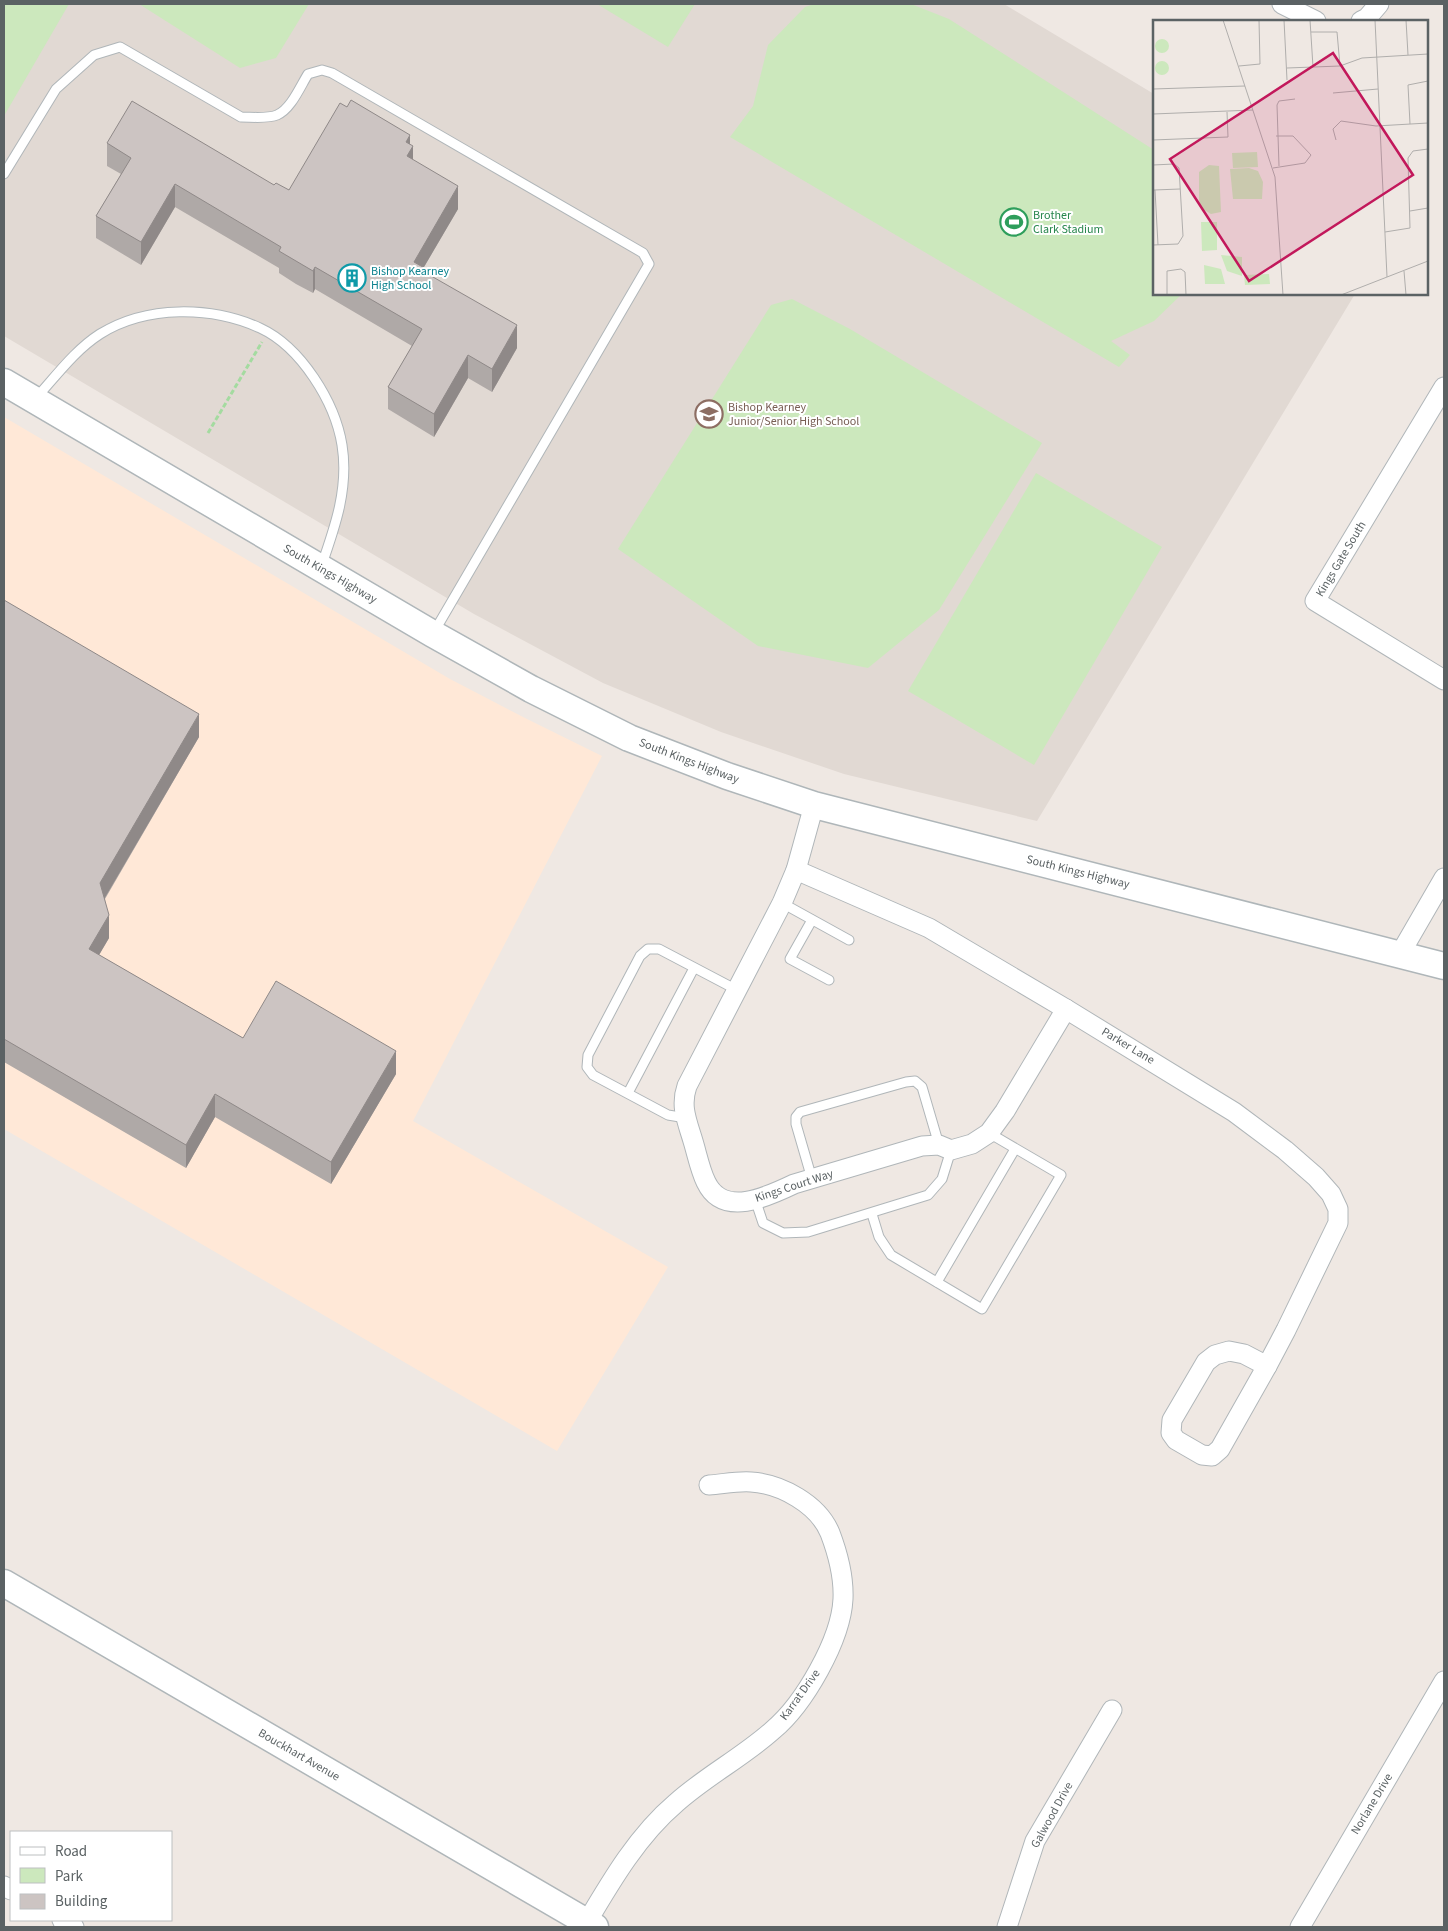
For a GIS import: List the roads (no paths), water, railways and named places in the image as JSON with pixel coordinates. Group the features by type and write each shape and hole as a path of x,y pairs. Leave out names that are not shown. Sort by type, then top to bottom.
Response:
{"main road":[{"name":"South Kings Highway","path":"4,382 433,634 532,689 629,738 726,776 814,805 1444,966"},
{"name":"Bouckhart Avenue","path":"4,1583 589,1926"}],"street":[{"path":"1282,4 1314,20"},
{"path":"1363,20 1379,4"},
{"name":"Kings Gate South","path":"1444,386 1315,602 1444,680"},
{"path":"796,870 814,805"},
{"name":"Kings Court Way","path":"796,870 782,903 682,1099 706,1182 717,1198 734,1203 755,1199 775,1193 794,1184 922,1146 945,1148 972,1144 989,1133 1005,1111 1066,1009"},
{"name":"Parker Lane","path":"796,870 929,928 1234,1112 1285,1150 1316,1177 1331,1194 1338,1209 1338,1223 1267,1366 1220,1449 1212,1456 1202,1455 1176,1440 1171,1433 1172,1420 1206,1362 1216,1355 1229,1351 1244,1354 1267,1366"},
{"path":"1400,954 1444,878"},
{"name":"Karrat Drive","path":"589,1926 607,1888 659,1819 676,1802 775,1729 794,1708 812,1683 837,1631 843,1600 842,1576 837,1550 831,1536 816,1513 797,1497 774,1486 750,1482 709,1485"},
{"name":"Norlane Drive","path":"1307,1925 1444,1684"},
{"name":"Galwood Drive","path":"1007,1927 1035,1842 1112,1710"}],"lane":[{"path":"4,174 56,89 94,55 107,50 120,47 241,117 277,115 288,106 308,74 322,70 332,73 643,253 649,264 433,634"},
{"path":"34,400 81,349 101,334 140,318 160,313 208,312 261,329 287,346 306,368 325,394 336,420 342,445 344,490 333,534 320,568"},
{"path":"782,903 849,940"},
{"path":"812,920 790,959 828,980"},
{"path":"686,1118 668,1115 593,1075 587,1067 588,1055 640,956 648,949 660,949 737,990"},
{"path":"628,1093 694,968"},
{"path":"755,1199 763,1223 783,1233 808,1232 872,1214 928,1195 942,1179 945,1148 922,1086 915,1081 906,1082 800,1112 796,1117 796,1124 812,1179"},
{"path":"872,1214 879,1237 890,1255 982,1309 1060,1175 989,1133"},
{"path":"937,1282 1015,1148"}],"place":[{"name":"Brother Clark Stadium","path":"1014,222"},
{"name":"Bishop Kearney High School","path":"352,278"},
{"name":"Bishop Kearney Junior/Senior High School","path":"709,414"}]}
